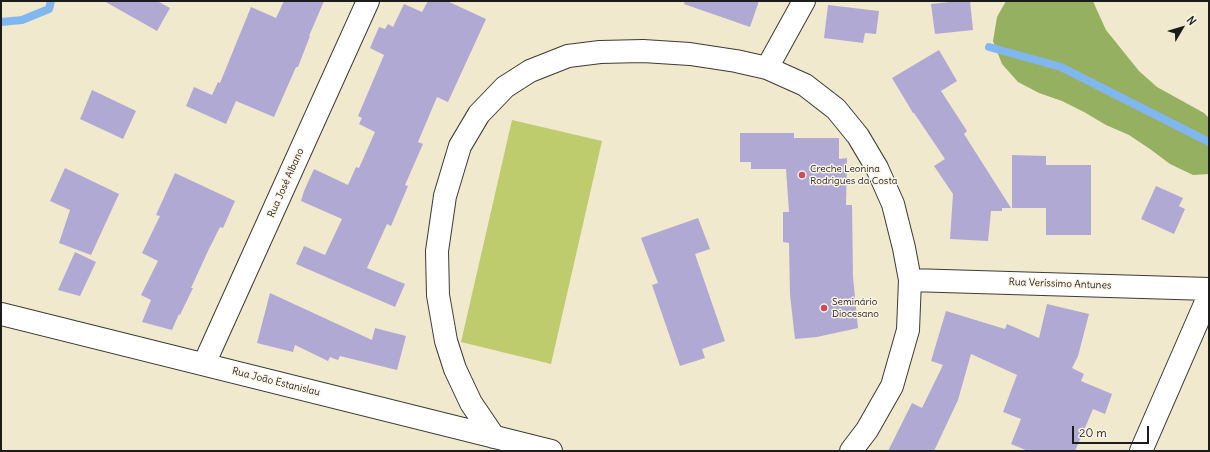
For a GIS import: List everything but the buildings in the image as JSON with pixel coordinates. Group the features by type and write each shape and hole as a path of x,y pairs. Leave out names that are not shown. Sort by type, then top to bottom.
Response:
{"street":[{"name":"Rua José Albano","path":"204,364 368,1"},
{"path":"766,68 804,1"},
{"path":"494,437 471,403 455,369 446,341 438,295 437,251 445,196 460,146 479,114 505,87 530,71 568,56 600,52 643,52 690,54 736,61 766,68 805,85 836,109 858,136 877,168 893,204 904,248 910,280 908,330 892,386 867,430 851,451"},
{"name":"Rua Veríssimo Antunes","path":"910,280 1209,289"},
{"path":"1141,451 1209,294"},
{"name":"Rua João Estanislau","path":"1,314 551,451"}],"green space":[{"path":"1006,1 1093,1 1106,30 1139,71 1157,87 1204,113 1209,118 1209,174 1193,175 1170,164 1129,135 1106,125 1062,101 1039,93 1018,82 1002,64 993,41 997,17"},
{"path":"512,120 602,141 551,364 461,342"}],"waterway":[{"path":"1,22 22,20 49,9 51,1"},
{"path":"989,47 1061,67 1209,142"}],"place":[{"name":"Creche Leonina Rodrigues da Costa","path":"802,175"},
{"name":"Seminário Diocesano","path":"824,308"}]}
